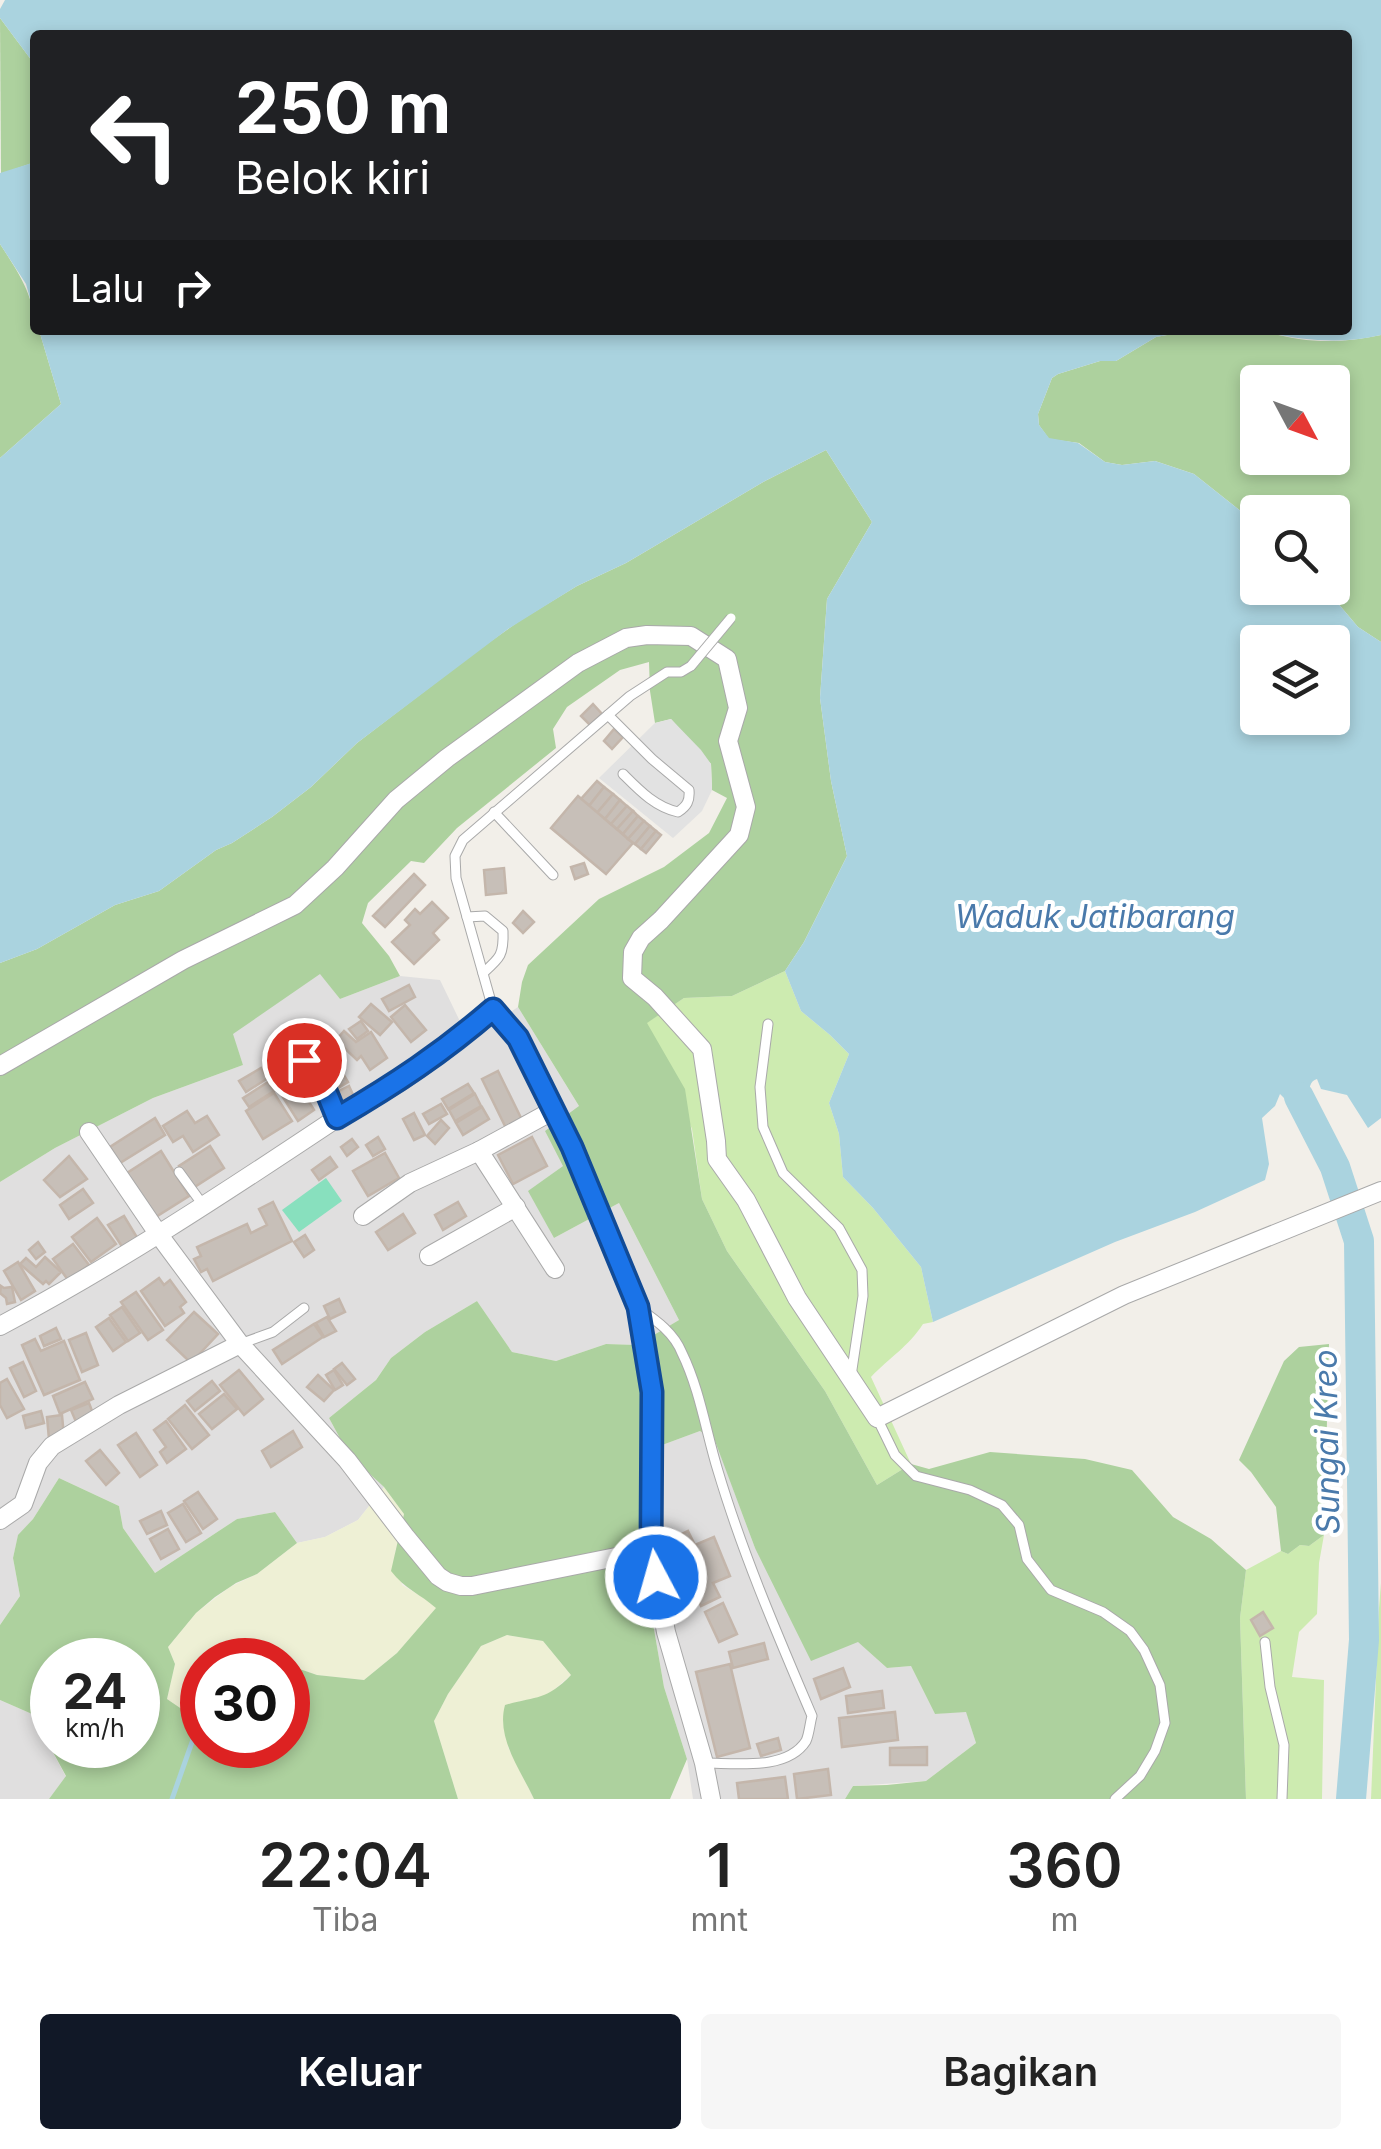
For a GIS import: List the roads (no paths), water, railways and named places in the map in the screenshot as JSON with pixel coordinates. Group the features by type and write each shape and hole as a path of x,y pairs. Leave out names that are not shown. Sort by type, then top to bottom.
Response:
{"street":[{"path":"0,1066 183,960 294,905 335,868 396,800 578,663 626,638 691,636 727,659 738,708 728,741 746,807 739,835 641,938 633,952 632,978 667,1009 702,1049 716,1159 746,1200 797,1298 880,1417 1124,1294 1381,1190"},
{"path":"0,1326 205,1207 337,1118 402,1080 493,1009 518,1038 554,1110 638,1307 652,1392 651,1550 666,1632 712,1799"},
{"path":"363,1216 410,1183 554,1110"},
{"path":"90,1132 159,1235 240,1344 326,1435 446,1582 472,1586 651,1550"},
{"path":"479,1151 555,1269"},
{"path":"429,1256 516,1207"},
{"path":"0,1520 24,1504 38,1463 52,1446 120,1405 240,1344"}],"lane":[{"path":"493,1009 456,878 455,856 463,840 630,696 667,672 680,672 691,666 731,618"},
{"path":"608,715 689,790 690,799 678,812 667,810 623,774"},
{"path":"494,812 553,875"},
{"path":"467,917 484,916 503,931 500,957 482,973"},
{"path":"768,1024 760,1087 764,1127 783,1173 839,1228 862,1270 863,1296 850,1378"},
{"path":"285,1064 310,1062 337,1118"},
{"path":"180,1172 205,1207"},
{"path":"638,1307 668,1330 682,1351 744,1549 812,1716 806,1740 787,1758 704,1763"},
{"path":"240,1344 273,1332 304,1308"},
{"path":"880,1417 895,1455 916,1476 970,1490 1002,1504 1019,1525 1028,1559 1051,1590 1103,1612 1130,1631 1144,1650 1160,1685 1165,1723 1155,1752 1140,1776 1114,1799"},
{"path":"1265,1642 1270,1687 1284,1746 1282,1799"}],"water":[{"path":"5,0 1381,0 1381,335 1319,340 1283,335 1352,335 1352,30 30,30 30,58 0,18"},
{"path":"30,164 30,298 26,284 0,244 0,173"},
{"name":"Waduk Jatibarang","path":"40,335 1167,335 1156,337 1116,361 1100,361 1052,378 1038,414 1039,425 1049,438 1078,443 1105,462 1122,465 1155,461 1194,474 1240,511 1240,605 1339,605 1358,627 1381,642 1381,1118 1368,1128 1347,1095 1321,1089 1317,1079 1310,1085 1309,1095 1288,1102 1280,1094 1275,1106 1262,1118 1269,1164 1265,1180 933,1322 921,1267 843,1177 839,1134 829,1103 849,1054 801,1011 785,971 847,856 831,781 820,698 827,599 872,522 826,450 765,481 626,563 577,586 508,629 357,743 272,817 216,850 159,891 115,905 37,949 0,963 0,458 61,404"}],"waterway":[{"name":"Sungai Kreo","path":"1299,1097 1335,1167 1359,1241 1364,1640 1351,1799"},
{"path":"172,1799 183,1768"}]}
